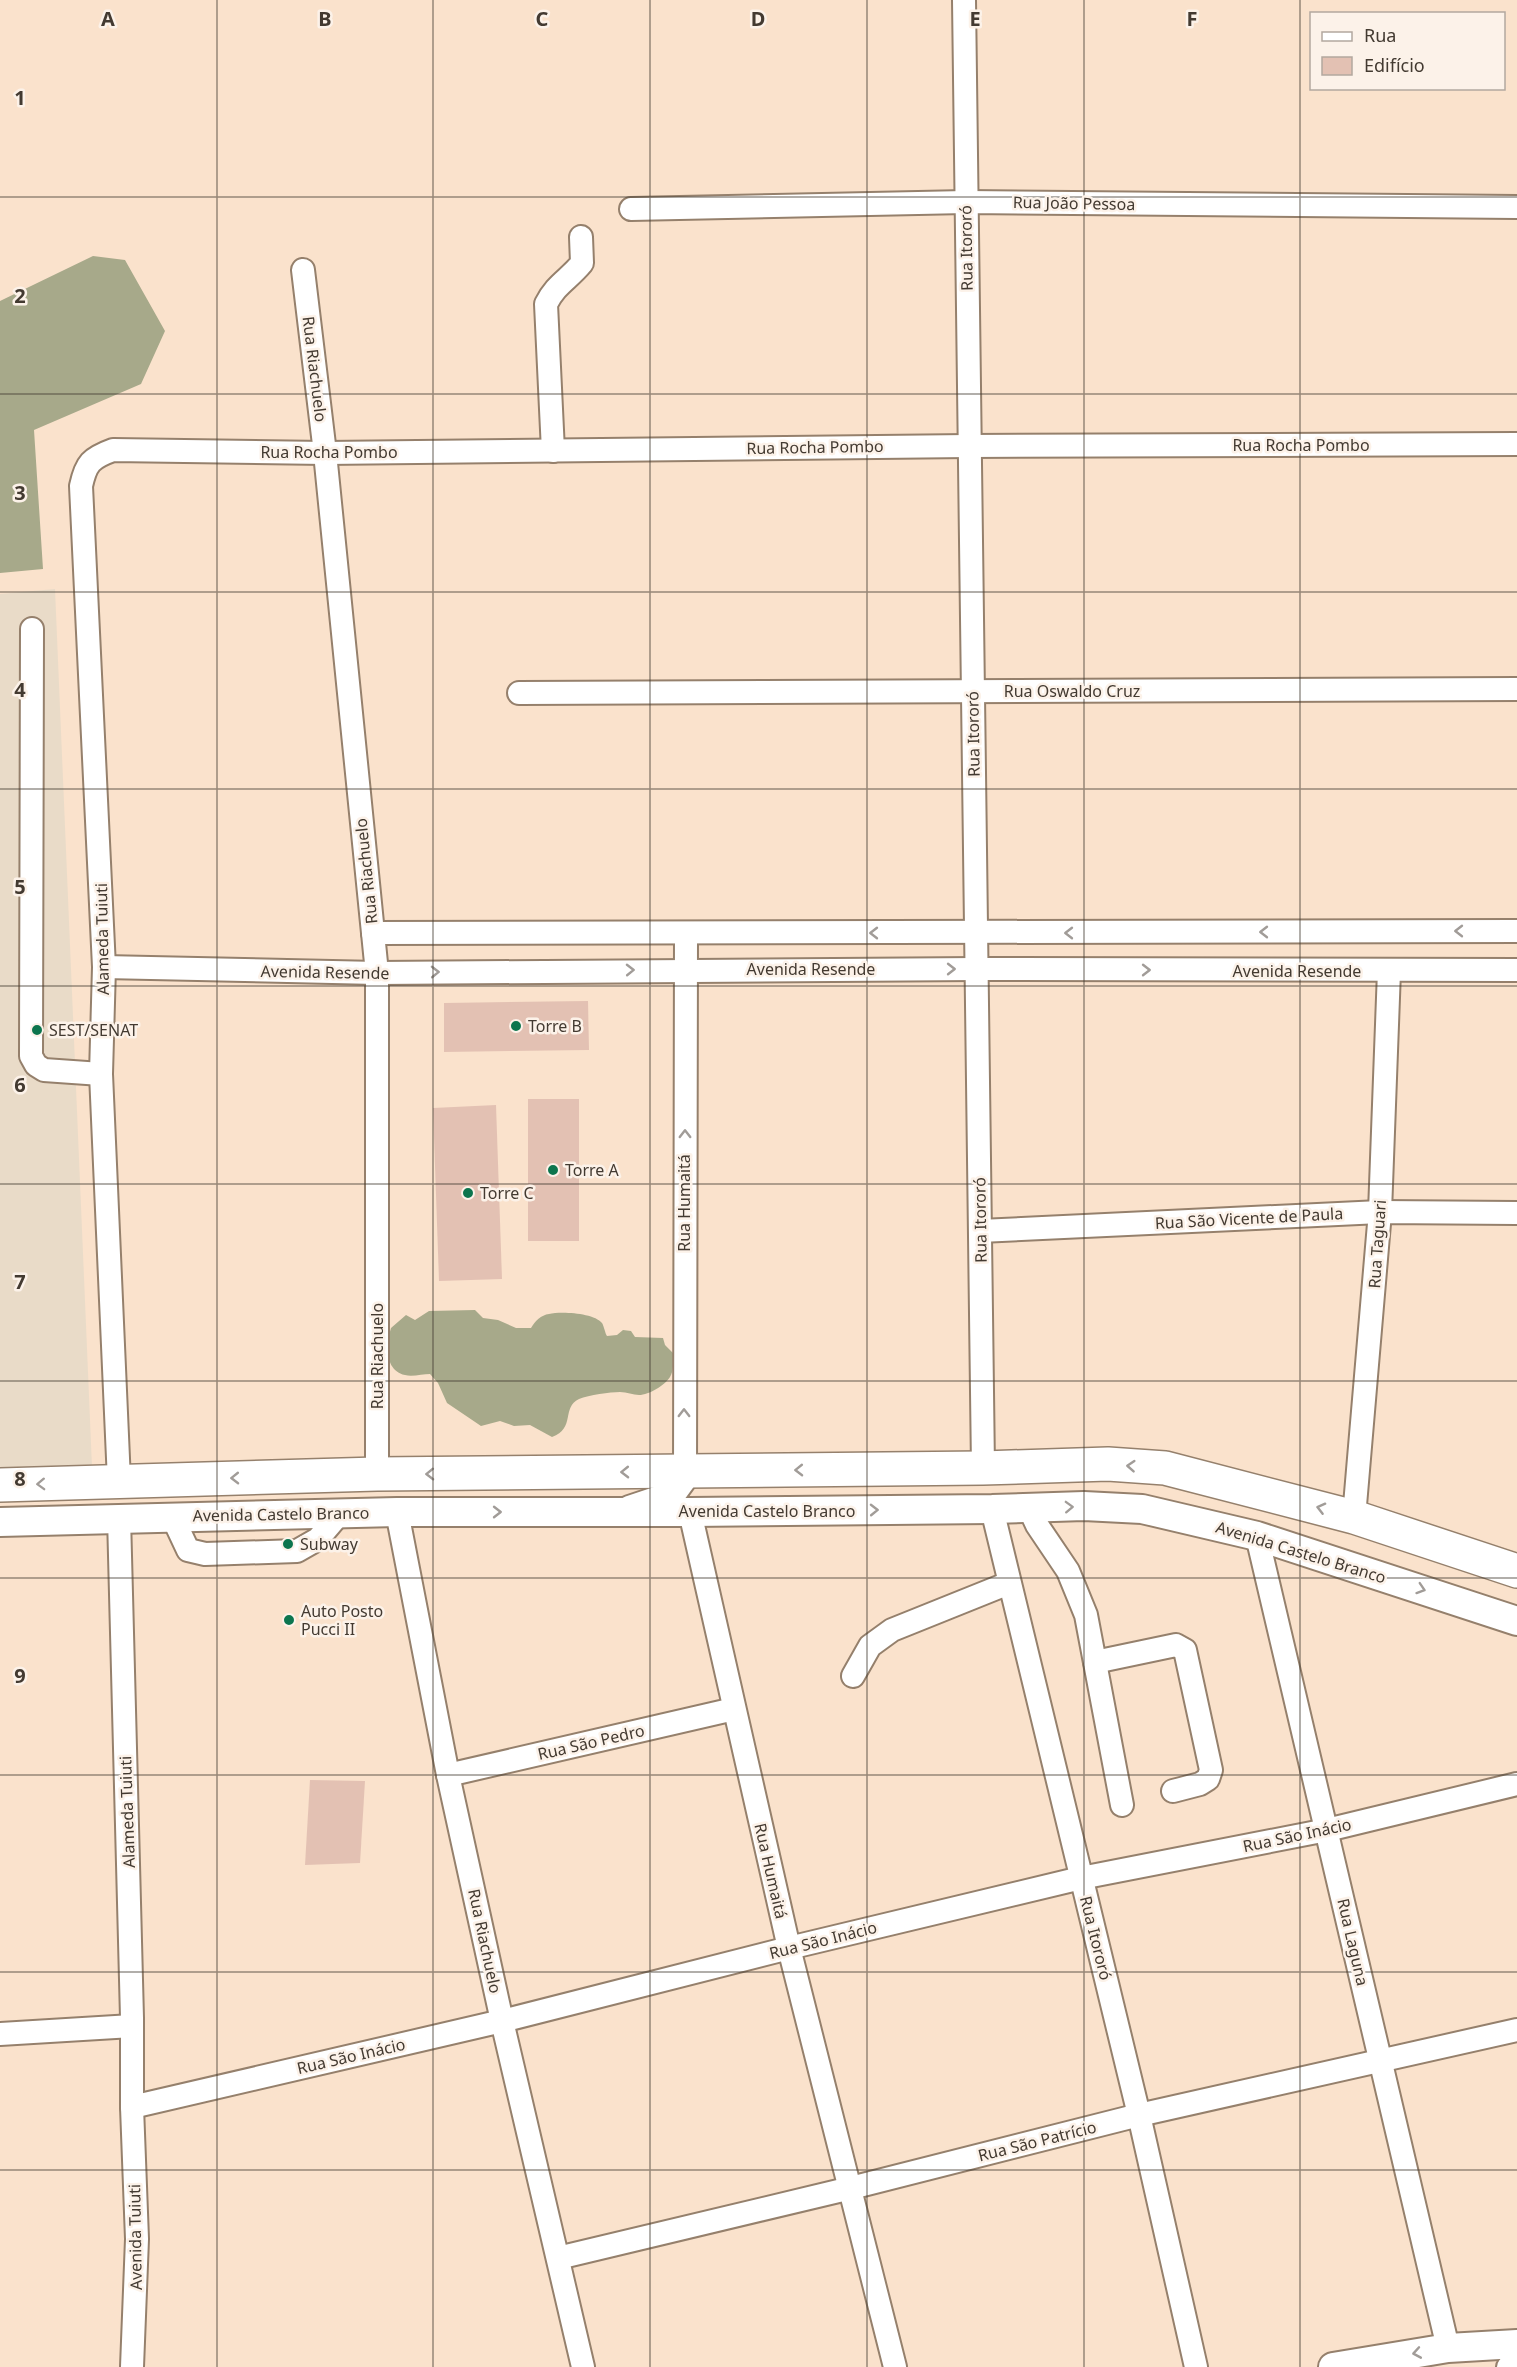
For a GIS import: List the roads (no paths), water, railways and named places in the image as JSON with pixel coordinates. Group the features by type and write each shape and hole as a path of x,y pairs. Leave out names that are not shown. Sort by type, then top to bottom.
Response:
{"highway":[{"path":"0,1485 377,1474 983,1468 1108,1464 1164,1468 1354,1517 1517,1571"}],"main road":[{"name":"Avenida Castelo Branco","path":"0,1522 119,1517 397,1512 690,1512 1084,1506 1142,1509 1257,1536 1517,1621"},
{"path":"1333,2367 1448,2348 1517,2343"}],"street":[{"name":"Rua Itororó","path":"964,0 983,1468"},
{"name":"Rua João Pessoa","path":"631,209 966,202 1517,207"},
{"path":"554,451 546,304 554,288 582,263 581,237"},
{"name":"Rua Riachuelo","path":"303,270 326,453 376,973 377,1474"},
{"name":"Rua Rocha Pombo","path":"113,450 326,453 969,446 1517,444"},
{"name":"Alameda Tuiuti","path":"113,450 98,456 85,467 81,486 104,967 101,1074 119,1481"},
{"path":"32,629 30,1056 36,1065 44,1070 101,1074"},
{"name":"Rua Oswaldo Cruz","path":"519,693 1517,689"},
{"path":"373,933 1510,931 1509,970"},
{"name":"Rua Humaitá","path":"684,1472 686,934"},
{"name":"Avenida Resende","path":"104,967 376,973 978,969 1509,970"},
{"name":"Rua Taguari","path":"1354,1517 1380,1212 1389,971"},
{"name":"Rua São Vicente de Paula","path":"980,1231 1380,1212 1517,1213"},
{"path":"613,1512 677,1491 684,1484 684,1472"},
{"path":"1029,1508 1037,1525 1068,1570 1086,1615 1122,1804"},
{"name":"Rua Itororó","path":"992,1509 1139,2115 1196,2367"},
{"name":"Rua Riachuelo","path":"397,1512 448,1775 502,2020 583,2367"},
{"name":"Rua Humaitá","path":"690,1512 789,1948 895,2367"},
{"path":"172,1516 188,1550 205,1554 297,1551 318,1539 340,1513"},
{"name":"Alameda Tuiuti","path":"119,1517 132,2107"},
{"name":"Rua Laguna","path":"1257,1536 1448,2348"},
{"path":"853,1676 870,1646 892,1630 1009,1583"},
{"path":"1095,1662 1176,1645 1185,1650 1211,1770 1208,1779 1200,1784 1173,1791"},
{"name":"Rua São Pedro","path":"448,1775 734,1709"},
{"name":"Rua São Inácio","path":"132,2107 502,2020 1081,1878 1327,1830 1517,1784"},
{"path":"0,2034 132,2026"},
{"name":"Rua São Patrício","path":"558,2258 851,2188 1139,2115 1517,2030"},
{"name":"Avenida Tuiuti","path":"132,2107 137,2240 132,2367"},
{"path":"1508,2367 1517,2366"}],"place":[{"name":"Torre B","path":"516,1026"},
{"name":"SEST/SENAT","path":"37,1030"},
{"name":"Torre A","path":"553,1170"},
{"name":"Torre C","path":"468,1193"},
{"name":"Subway","path":"288,1544"},
{"name":"Auto Posto Pucci II","path":"289,1620"}]}
